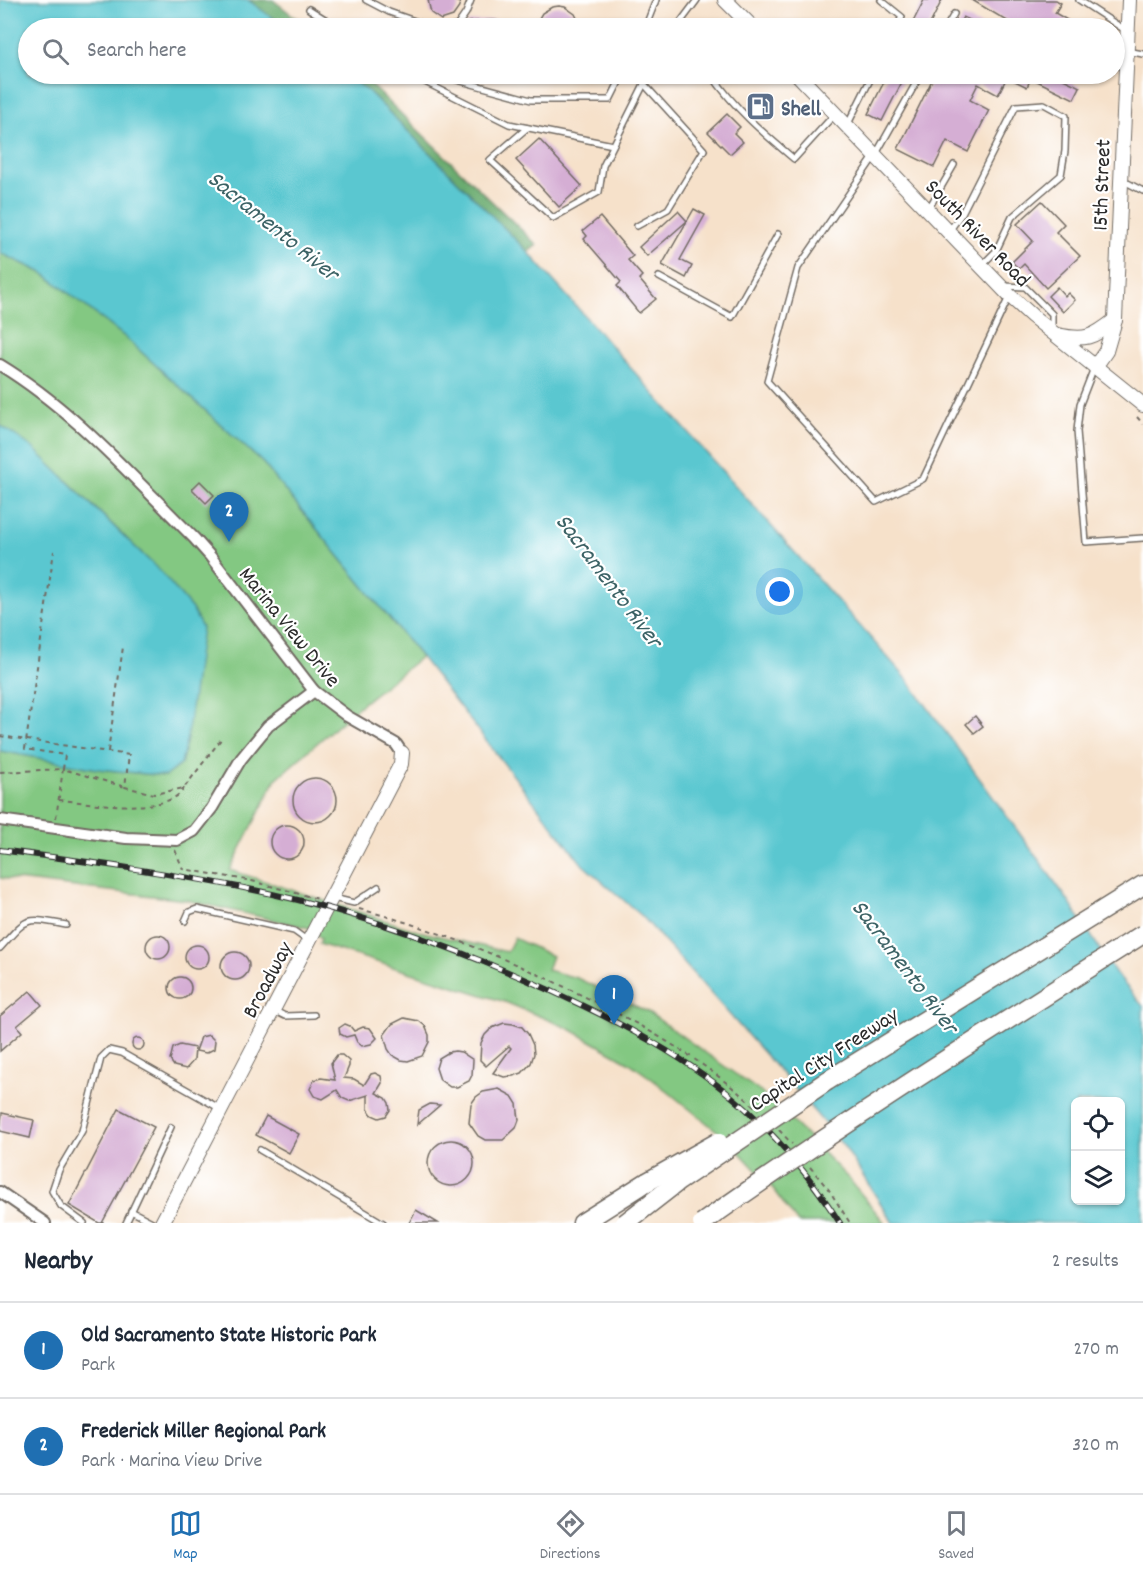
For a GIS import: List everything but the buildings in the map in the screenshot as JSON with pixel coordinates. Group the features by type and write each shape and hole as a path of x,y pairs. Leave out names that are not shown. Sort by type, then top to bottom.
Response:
{"highway":[{"name":"Capital City Freeway","path":"625,1223 679,1181 827,1082 1143,885"},
{"path":"702,1223 779,1168 914,1079 1143,934"},
{"path":"582,1223 637,1187 827,1082"}],"street":[{"path":"725,0 743,18"},
{"name":"15th Street","path":"1095,367 1106,351 1115,320 1129,0"},
{"name":"South River Road","path":"807,84 1005,291 1143,405"},
{"path":"1054,333 1078,339 1096,334 1115,320"},
{"name":"Marina View Drive","path":"0,365 37,390 75,422 194,538 216,563 314,691 347,716 396,744 402,753"},
{"path":"0,820 126,838 177,840 194,831 212,808 241,759 268,726 314,691"},
{"name":"Broadway","path":"162,1223 401,764 402,753"},
{"path":"0,1192 45,1223"}],"lane":[{"path":"366,0 406,18"},
{"path":"463,18 471,0"},
{"path":"649,18 656,0"},
{"path":"685,18 697,0"},
{"path":"1078,0 1106,18"},
{"path":"885,1 901,18"},
{"path":"309,9 323,18"},
{"path":"952,18 954,14"},
{"path":"1127,51 1143,54"},
{"path":"429,84 509,124 613,145"},
{"path":"472,84 531,100 610,100 618,84"},
{"path":"527,128 490,160 553,218 599,192 603,166 644,84 704,150 668,209 637,226"},
{"path":"718,84 726,97 749,121 794,159 836,114"},
{"path":"847,126 868,84"},
{"path":"915,84 876,154 798,268 767,381 876,502 922,479 1005,291"},
{"path":"949,232 962,213 1016,106 1044,104 1066,116 1065,151 1061,175 1012,217 996,251 981,265"},
{"path":"928,210 954,165"},
{"path":"1120,179 1143,191"},
{"path":"659,277 732,316 778,234"},
{"path":"1095,367 1080,404 1077,430 1086,542 1143,538"},
{"path":"331,900 354,903 378,887"},
{"path":"185,921 189,912 197,909 294,931 310,941"},
{"path":"0,948 23,923 30,920 66,925"},
{"path":"273,1010 285,1016 314,1015"},
{"path":"84,1223 61,1206 51,1191 59,1170 82,1131 101,1058 109,1050 122,1053 221,1110"},
{"path":"126,1223 171,1127"},
{"path":"260,1150 383,1223"},
{"path":"131,1211 154,1223"}],"path":[{"path":"54,551 25,749 65,755 58,807"},
{"path":"108,752 123,646"},
{"path":"0,736 129,755 125,787"},
{"path":"59,800 149,806 169,800 181,794 222,738"},
{"path":"0,772 63,769 154,794 184,788"},
{"path":"171,839 183,869 331,900"},
{"path":"352,908 438,934 534,972 596,1002 703,1064 761,1113"},
{"path":"777,1128 792,1144"},
{"path":"807,1162 829,1190 850,1223"}],"green space":[{"path":"248,0 273,0 296,18 272,18"},
{"path":"359,84 370,84 537,245 528,252"},
{"path":"0,253 43,273 125,337 263,463 421,657 363,703 276,779 230,870 418,931 507,952 514,938 552,956 547,970 577,978 648,1012 762,1093 849,1179 885,1223 798,1223 769,1184 728,1140 652,1079 628,1062 568,1028 505,1002 319,944 321,939 309,928 186,900 0,878 0,751 98,769 165,776 181,764 187,738 192,609 142,554 68,482 36,452 0,425"}],"water":[{"name":"Sacramento River","path":"0,0 248,0 272,18 18,18 18,84 359,84 528,252 907,679 1065,896 1117,975 1143,1006 1143,1223 893,1223 846,1149 642,916 583,865 421,657 263,463 125,337 43,273 0,253"},
{"path":"0,425 32,447 161,572 192,609 202,628 187,738 181,764 165,776 98,769 0,751"}],"railway":[{"path":"0,850 235,886 340,911 410,934 547,989 651,1042 724,1090 760,1122 785,1149 840,1223"}],"place":[{"name":"Shell","path":"760,107"},
{"name":"Frederick Miller Regional Park","path":"229,542"},
{"name":"Old Sacramento State Historic Park","path":"614,1025"}]}
